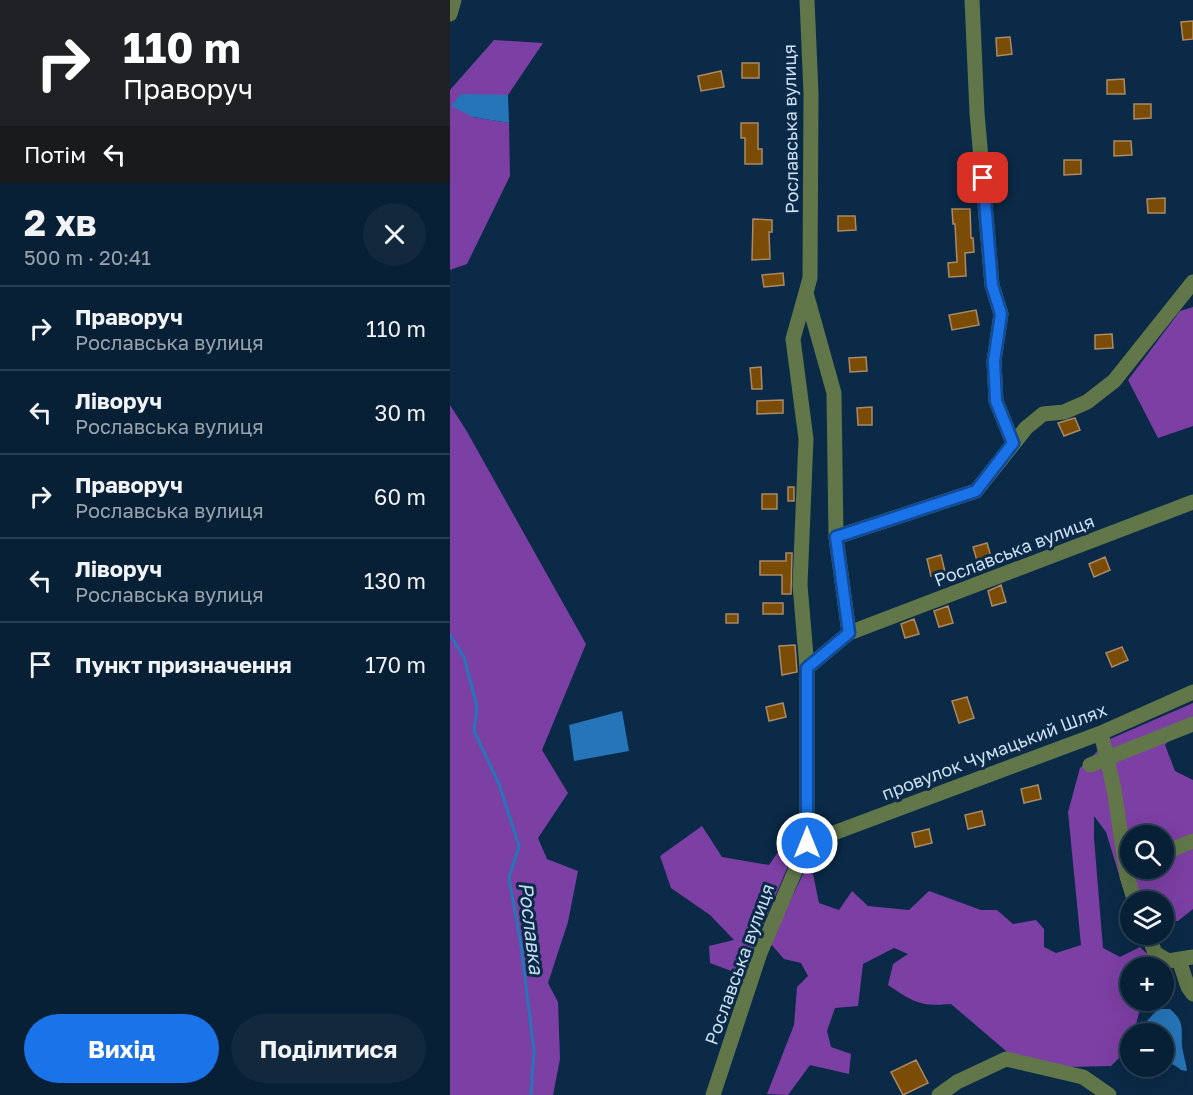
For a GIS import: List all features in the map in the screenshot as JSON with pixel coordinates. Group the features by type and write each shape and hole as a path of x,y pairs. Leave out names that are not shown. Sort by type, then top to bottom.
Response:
{"street":[{"path":"450,14 454,0"},
{"name":"Рославська вулиця","path":"713,1095 760,952 807,843 807,668 801,585 806,439 793,339 810,278 811,93 807,0"},
{"path":"972,0 977,113 992,285 1001,314 994,361 996,401 1013,443"},
{"path":"836,537 976,491 1026,428 1043,414 1064,412 1087,402 1114,381 1193,282"},
{"name":"Рославська вулиця","path":"806,293 834,393 836,537 849,633"},
{"name":"Рославська вулиця","path":"807,668 849,633 1193,502"},
{"name":"провулок Чумацький Шлях","path":"807,843 1101,732 1193,692"},
{"path":"1090,765 1193,724"},
{"path":"1101,732 1121,825"},
{"path":"1174,849 1193,841"},
{"path":"1152,945 1155,953 1168,961 1186,959 1188,987 1193,994"},
{"path":"939,1095 957,1082 1006,1059 1083,1077 1110,1095"}],"shaded area":[{"path":"494,40 543,43 508,95 461,95 473,117 509,123 510,176 467,264 450,270 450,90"},
{"path":"1193,307 1193,426 1158,438 1128,380 1180,311"},
{"path":"450,405 586,644 542,750 568,793 538,838 547,859 578,871 568,922 548,983 558,1002 560,1059 553,1095 450,1095"},
{"path":"1193,703 1193,717 1187,720 1165,745 1175,771 1193,780 1193,909 1178,921 1174,921 1174,891 1124,891 1120,879 1174,879 1174,825 1120,825 1120,878 1106,832 1094,816 1103,948 1120,957 1120,1011 1140,1011 1136,1023 1120,1023 1120,1057 1111,1066 1026,1068 951,1004 924,1004 904,996 888,985 893,964 908,954 894,948 863,964 858,1006 835,1008 827,1031 831,1047 851,1054 849,1074 810,1065 788,1095 767,1094 794,1025 797,987 808,976 801,963 784,959 770,943 805,870 813,874 819,903 839,910 852,891 868,906 909,910 929,891 981,910 997,910 1013,924 1036,920 1044,929 1044,947 1056,953 1081,945 1068,812 1080,768 1110,739"},
{"path":"702,826 722,857 769,865 796,826 796,847 742,975 710,963 709,946 734,940 710,915 671,888 660,856"},
{"path":"1140,947 1151,957 1120,957"}],"water":[{"path":"461,94 508,95 509,123 473,117 451,106"},
{"path":"622,711 629,751 574,761 569,725"},
{"path":"1156,1011 1172,1011 1175,1014 1182,1030 1182,1046 1187,1071 1174,1065 1174,1023 1145,1023"}],"building":[{"path":"1193,21 1193,39 1183,40 1181,22"},
{"path":"1010,37 1012,54 997,56 996,38"},
{"path":"742,63 759,63 759,78 742,78"},
{"path":"721,71 724,87 701,91 698,76"},
{"path":"1124,79 1125,94 1107,94 1107,80"},
{"path":"1134,104 1151,104 1151,118 1134,119"},
{"path":"741,123 758,123 758,149 762,149 762,164 745,164 745,138 741,138"},
{"path":"1114,141 1131,141 1132,155 1114,156"},
{"path":"1064,160 1081,160 1081,174 1064,175"},
{"path":"1165,198 1165,213 1148,213 1147,199"},
{"path":"952,209 970,209 974,252 965,253 966,276 949,277 948,263 957,262"},
{"path":"838,216 855,216 856,230 838,231"},
{"path":"753,219 772,220 772,232 769,232 770,259 752,260"},
{"path":"783,273 784,285 764,287 762,275"},
{"path":"976,310 979,325 952,330 949,315"},
{"path":"1112,334 1113,348 1095,349 1095,335"},
{"path":"866,357 867,371 850,372 849,358"},
{"path":"761,367 762,389 752,389 750,368"},
{"path":"783,400 783,413 757,414 757,401"},
{"path":"872,407 872,425 858,425 857,408"},
{"path":"1075,418 1080,430 1064,436 1058,423"},
{"path":"788,487 794,487 794,501 788,501"},
{"path":"762,494 777,494 777,509 762,509"},
{"path":"987,543 992,560 978,564 973,547"},
{"path":"786,553 792,553 791,594 782,594 782,575 760,575 760,561 786,561"},
{"path":"941,555 945,572 931,576 927,559"},
{"path":"1105,557 1110,570 1094,577 1089,564"},
{"path":"1001,585 1006,602 992,606 988,591"},
{"path":"763,603 783,603 783,614 763,614"},
{"path":"948,606 953,623 939,627 934,611"},
{"path":"726,614 738,614 738,623 726,623"},
{"path":"914,619 919,634 905,638 901,624"},
{"path":"795,645 797,672 782,675 779,646"},
{"path":"1122,647 1128,660 1112,667 1106,653"},
{"path":"967,697 974,718 959,723 952,701"},
{"path":"783,703 786,717 769,721 766,707"},
{"path":"1038,785 1041,799 1024,803 1021,789"},
{"path":"982,811 985,825 968,829 965,815"},
{"path":"929,829 932,843 915,847 912,833"},
{"path":"916,1060 928,1083 903,1095 891,1072"}],"waterway":[{"name":"Рославка","path":"450,635 464,657 477,707 474,731 499,784 519,846 509,878 521,945 534,1051 531,1095"}],"route":[{"path":"807,843 807,668 849,633 836,537 976,491 1013,443 996,401 994,361 1001,314 992,285 983,178"}]}
